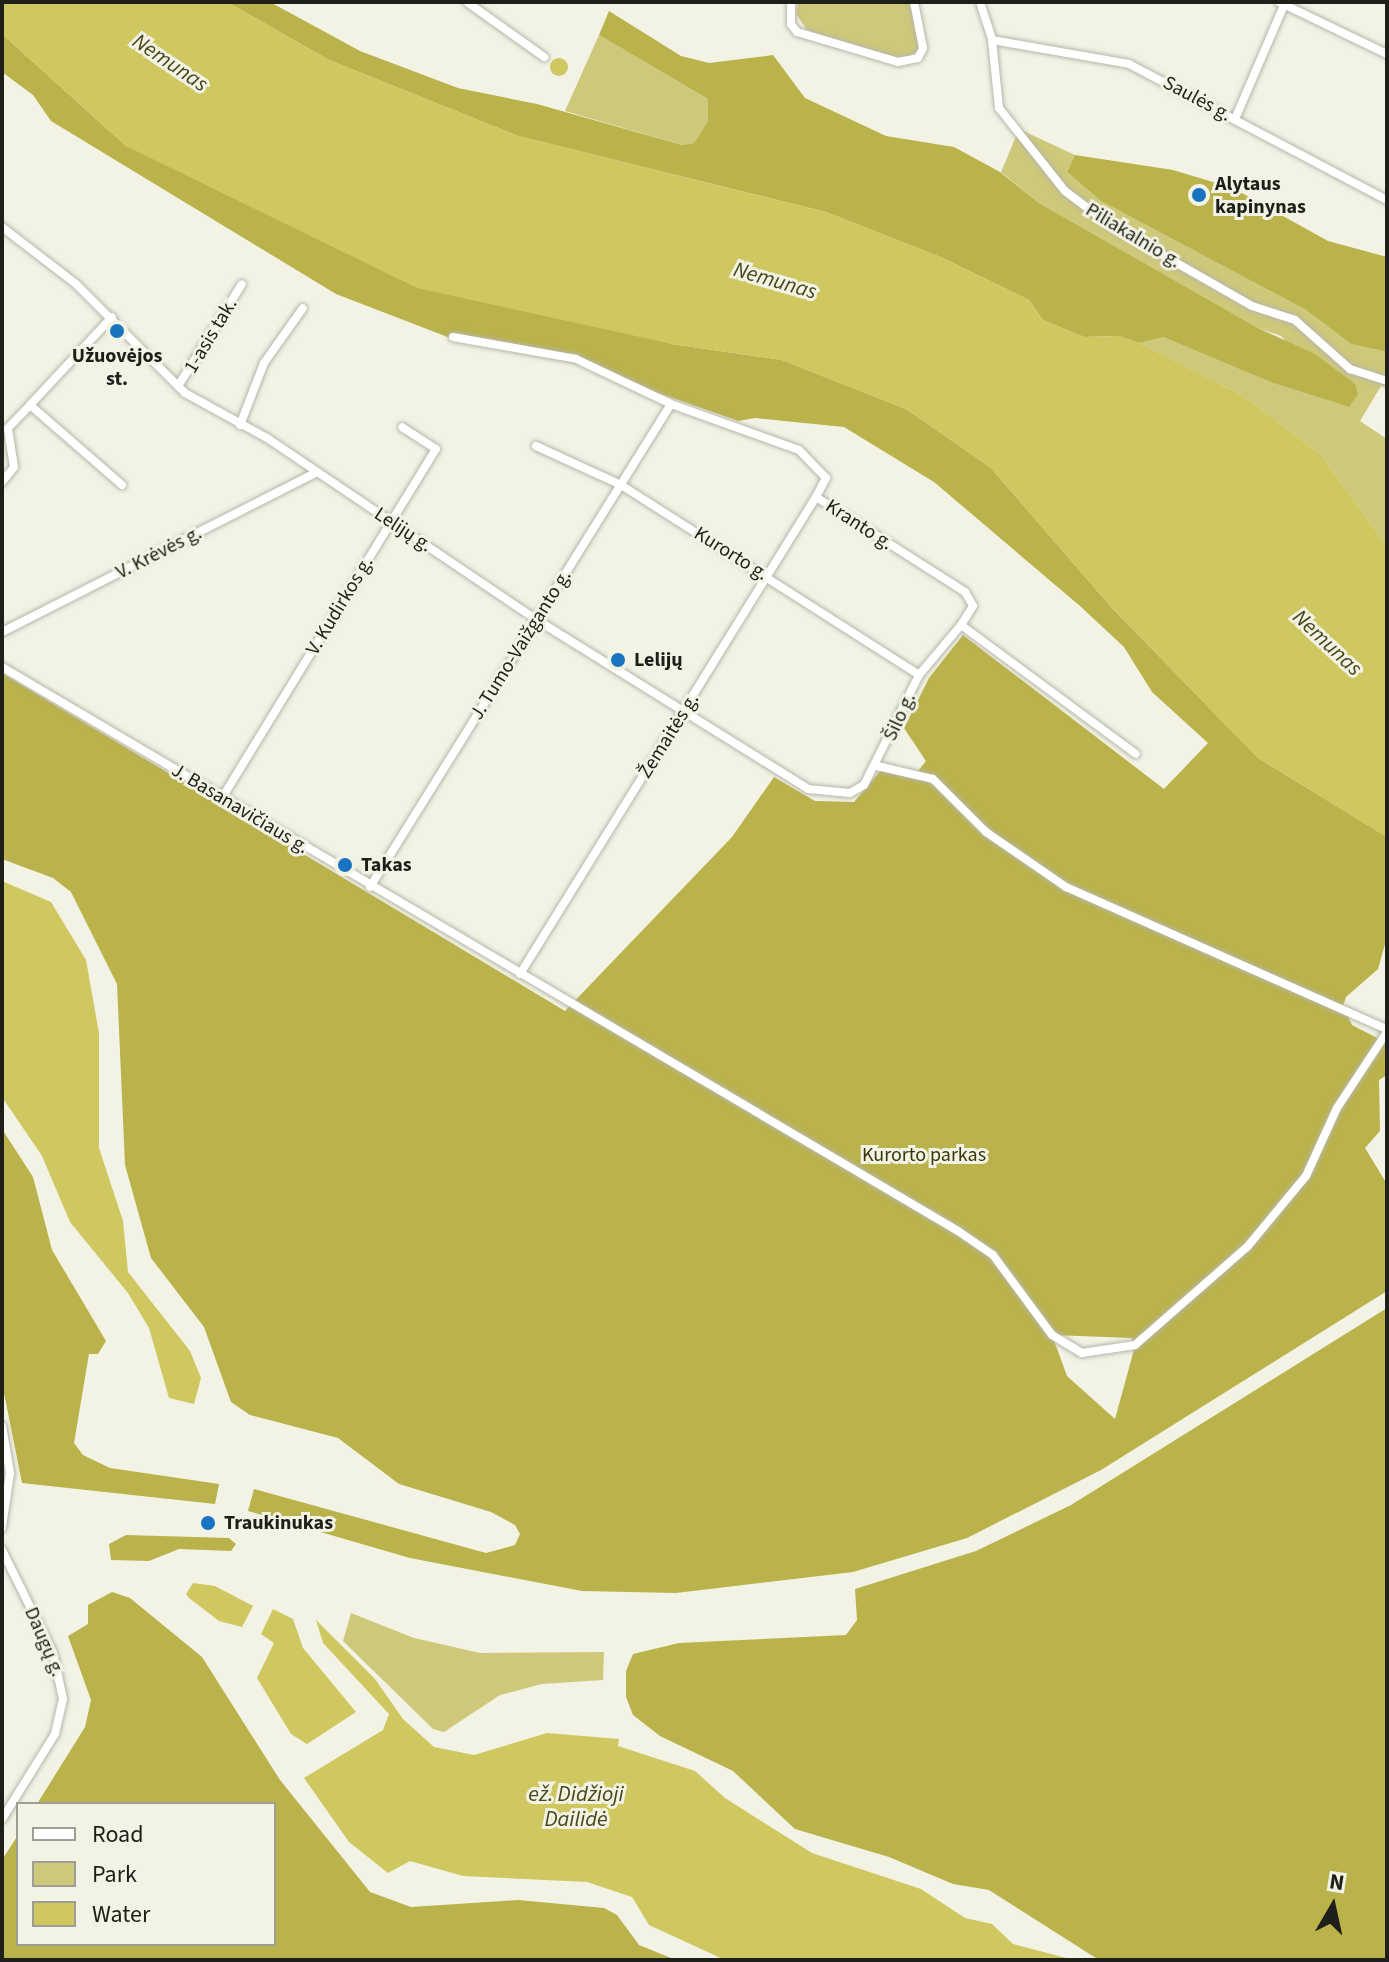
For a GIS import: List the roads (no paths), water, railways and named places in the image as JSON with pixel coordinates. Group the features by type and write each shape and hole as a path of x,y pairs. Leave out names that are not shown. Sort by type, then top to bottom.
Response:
{"street":[{"path":"467,2 544,57"},
{"path":"791,2 791,24 797,32 898,62 918,58 923,48 914,2"},
{"name":"Piliakalnio g.","path":"980,2 992,40 999,108 1074,199 1252,306 1295,320 1350,369 1387,381"},
{"path":"1235,119 1282,4 1387,54"},
{"name":"Saulės g.","path":"992,40 1129,64 1387,200"},
{"name":"Lelijų g.","path":"2,227 112,317 178,386 683,714 808,789 833,794"},
{"name":"1-asis tak.","path":"178,386 242,284"},
{"path":"240,425 264,363 303,308"},
{"path":"2,482 14,467 8,428 112,317"},
{"name":"Kranto g.","path":"453,337 576,359 671,404 799,450 826,478 816,497 965,592 973,606 961,625"},
{"name":"J. Tumo-Vaižganto g.","path":"370,887 671,404"},
{"path":"30,405 122,485"},
{"name":"V. Kudirkos g.","path":"222,798 436,449 402,427"},
{"name":"Kurorto g.","path":"536,446 621,485 919,675"},
{"name":"V. Krėvės g.","path":"2,632 316,473"},
{"name":"Žemaitės g.","path":"520,974 816,497"},
{"path":"961,625 1136,754"},
{"name":"Šilo g.","path":"833,794 850,793 877,766 919,675 961,625"},
{"name":"J. Basanavičiaus g.","path":"2,667 370,887 958,1231 993,1255 1052,1335 1069,1349 1098,1352 1135,1345 1248,1246 1293,1194 1337,1108 1387,1030"},
{"path":"877,766 933,779 986,832 1066,887 1387,1030"},
{"path":"2,1426 10,1473 2,1527"},
{"name":"Daugų g.","path":"2,1550 53,1653 63,1699 55,1734 2,1819"}],"water":[{"name":"Nemunas","path":"2,2 227,2 329,60 518,136 826,212 943,258 1029,300 1043,320 1084,337 1119,336 1139,343 1242,395 1321,455 1387,546 1387,837 1258,758 1112,608 990,467 906,409 782,360 672,344 417,288 126,146 2,34"},
{"path":"555,58 563,58 568,67 566,74 555,76 550,71 550,63"},
{"path":"2,881 51,902 86,960 99,1033 99,1148 123,1221 128,1272 190,1351 201,1378 194,1404 169,1398 149,1328 128,1293 70,1222 42,1156 2,1097"},
{"path":"193,1583 215,1586 253,1606 242,1627 219,1621 189,1598 186,1594"},
{"path":"273,1609 293,1619 303,1648 356,1712 307,1744 291,1734 257,1678 274,1643 261,1634"},
{"name":"ež. Didžioji Dailidė","path":"316,1620 375,1679 403,1719 434,1747 474,1755 547,1733 619,1739 618,1746 695,1771 725,1798 812,1853 921,1889 965,1918 992,1924 1013,1944 1074,1960 725,1960 649,1925 632,1897 587,1882 463,1876 410,1861 388,1873 349,1842 304,1778 383,1730 389,1714 323,1643"}],"place":[{"name":"Alytaus kapinynas","path":"1199,195"},
{"name":"Užuovėjos st.","path":"117,331"},
{"name":"Lelijų","path":"618,660"},
{"name":"Takas","path":"345,865"},
{"name":"Traukinukas","path":"208,1523"}],"park label":[{"name":"Kurorto parkas","path":"924,1155"}]}
